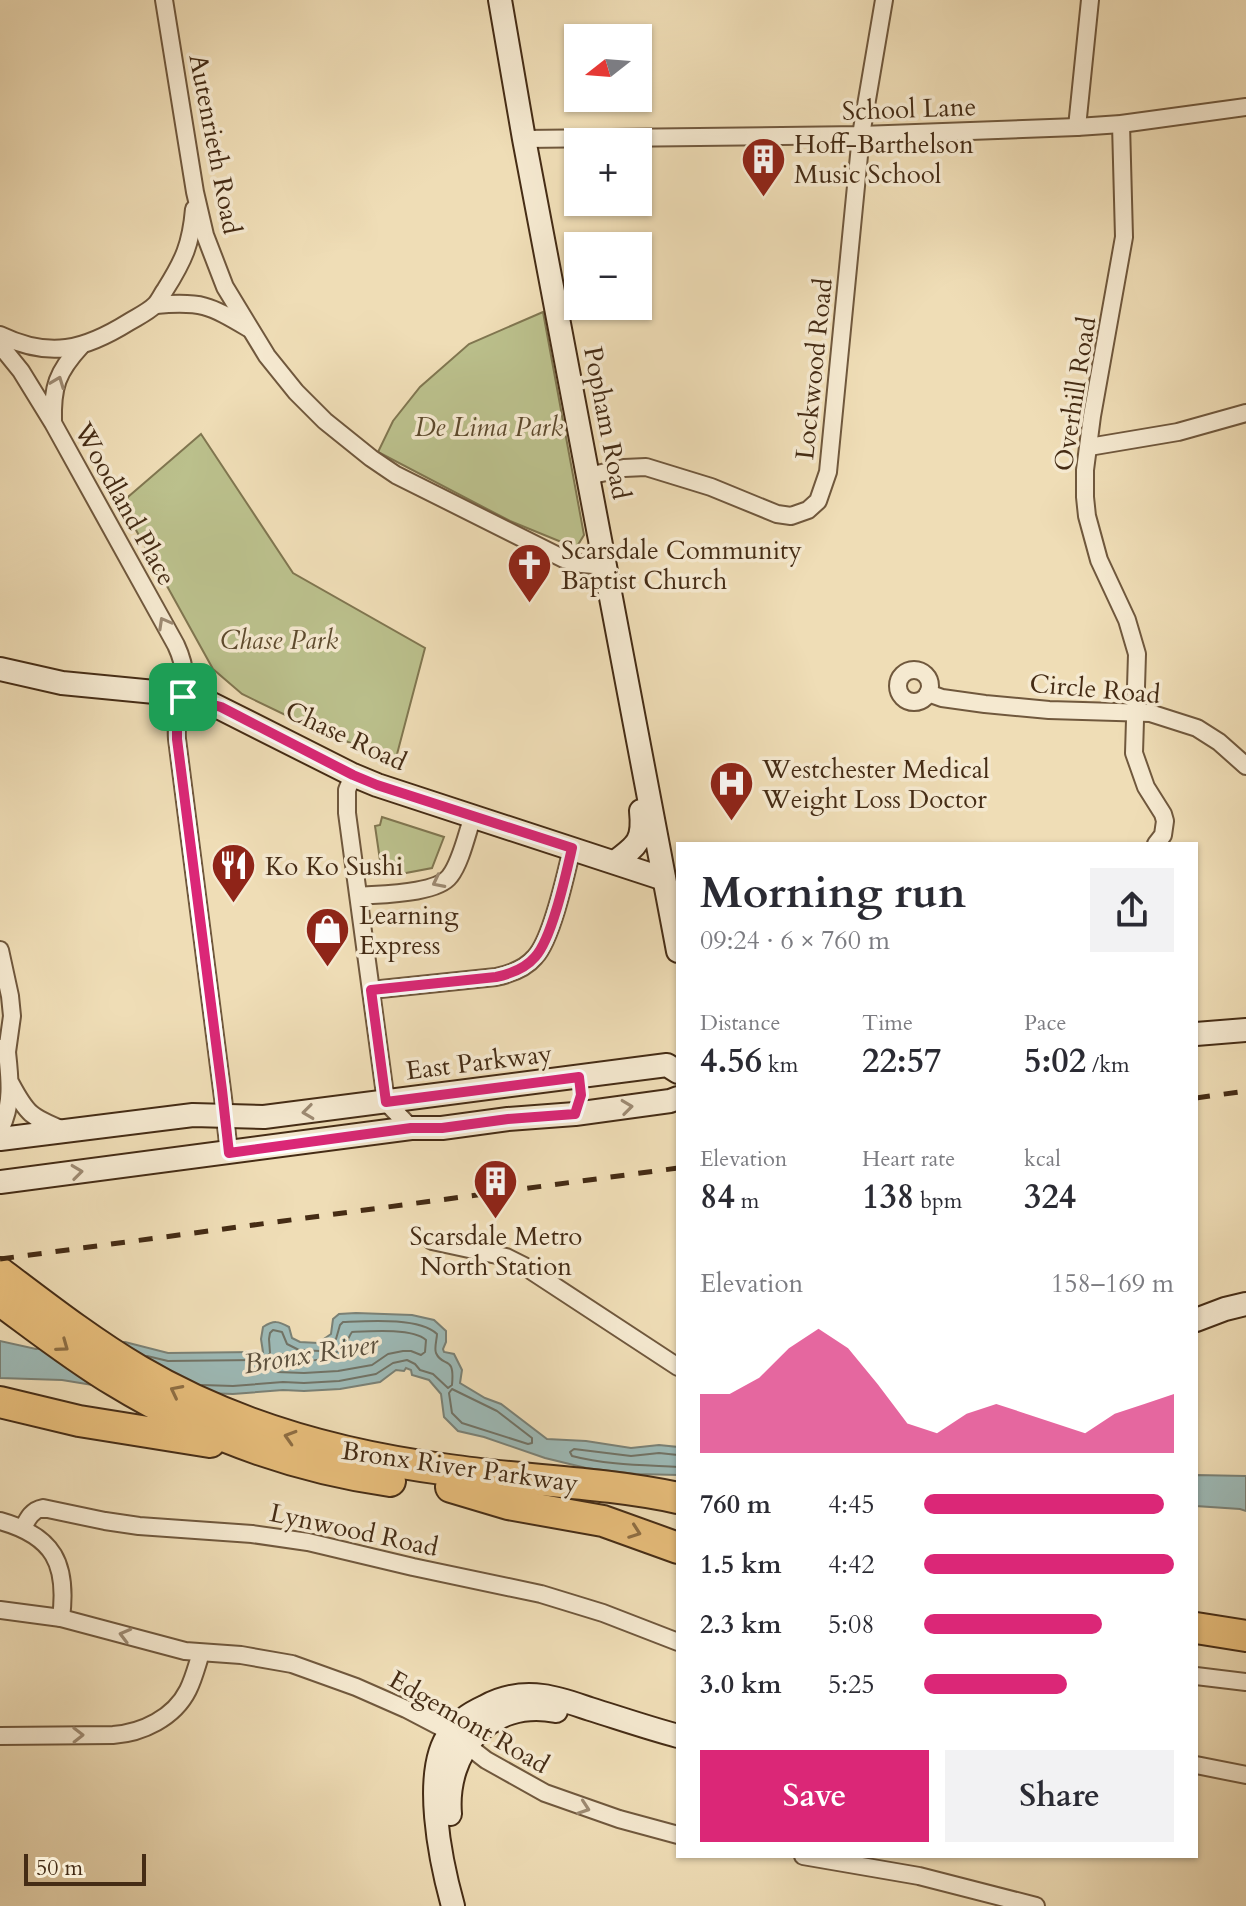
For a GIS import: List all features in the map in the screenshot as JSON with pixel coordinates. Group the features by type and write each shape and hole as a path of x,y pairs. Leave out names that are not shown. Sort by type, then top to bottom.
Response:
{"highway":[{"name":"Bronx River Parkway","path":"0,1273 89,1339 192,1399 248,1438 316,1445 478,1474 626,1489 676,1498"},
{"name":"Bronx River Parkway","path":"0,1300 87,1363 138,1395 191,1422 248,1438 332,1471 392,1481 598,1501 676,1514"},
{"path":"0,1402 79,1421 248,1438"},
{"path":"451,1487 508,1504 603,1521 676,1547"},
{"path":"1198,1610 1246,1616"},
{"path":"1198,1628 1246,1636"}],"street":[{"name":"Popham Road","path":"500,0 643,774 671,882 676,931"},
{"name":"Lockwood Road","path":"588,476 646,467 711,487 777,514 791,516 808,510 818,501 828,472 861,135 884,0"},
{"path":"1077,127 1090,0"},
{"name":"Autenrieth Road","path":"169,1 195,192 205,235 225,287 274,365 325,421 396,475 564,559 606,566"},
{"name":"School Lane","path":"524,139 861,135 1077,127 1246,107"},
{"name":"Overhill Road","path":"1121,124 1124,237 1092,416 1085,470 1087,516 1099,560 1127,620 1137,654 1134,753 1146,787 1165,821 1163,835 1158,842"},
{"path":"0,335 31,347 57,349 81,346 156,305 178,270 192,236 195,192"},
{"path":"156,305 195,303 214,308 249,329"},
{"name":"Woodland Place","path":"0,345 21,371 53,423 176,645 185,669 177,739 229,1153"},
{"path":"53,423 54,388 63,368 81,346"},
{"path":"1089,447 1178,432 1246,413"},
{"name":"Chase Road","path":"0,669 62,683 183,697 221,707 377,785 671,882"},
{"name":"Circle Road","path":"928,693 942,698 1049,710 1150,713 1197,728 1219,742 1246,766"},
{"path":"615,862 634,848 642,836 640,796 643,774"},
{"path":"353,775 347,790 347,813 371,990 376,1103 373,1133"},
{"path":"359,896 426,889 443,883 455,868 473,816"},
{"path":"371,990 496,977 524,967 538,955 545,942 572,848"},
{"path":"0,950 12,1016 3,1050 10,1082 10,1103 0,1130"},
{"path":"1198,1034 1246,1030"},
{"name":"East Parkway","path":"0,1139 193,1115 264,1117 667,1065 676,1071"},
{"path":"575,1114 581,1095 579,1077"},
{"path":"10,1082 27,1111 65,1131"},
{"path":"0,1182 411,1128 442,1128 575,1114 676,1099"},
{"path":"376,1103 411,1128"},
{"path":"432,1241 506,1257 524,1266 676,1366"},
{"path":"1198,1319 1246,1304"},
{"name":"Lynwood Road","path":"23,1528 30,1514 43,1508 139,1526 252,1534 308,1542 541,1594 603,1613 676,1641"},
{"path":"0,1521 23,1528 50,1549 63,1583 61,1618"},
{"name":"Edgemont Road","path":"0,1610 61,1618 181,1650 241,1655 292,1664 406,1709 545,1793 619,1819 676,1834"},
{"path":"0,1736 113,1735 145,1728 170,1711 185,1695 201,1653"},
{"path":"1198,1676 1246,1682"},
{"path":"467,1906 455,1854 449,1806 462,1720 488,1704 506,1698 543,1696 676,1735"},
{"path":"453,1906 442,1856 435,1795 438,1758 458,1739 475,1734 489,1723 515,1713 538,1709 562,1713 676,1748"},
{"path":"1198,1765 1246,1775"},
{"path":"815,1858 919,1876 1036,1906"}],"green space":[{"name":"De Lima Park","path":"543,312 584,535 576,548 510,521 378,452 393,421 420,387 469,344"},
{"name":"Chase Park","path":"201,434 293,573 425,648 396,758 327,735 242,694 213,669 121,503"},
{"path":"382,817 444,837 432,868 390,876 390,872 382,874 375,826 380,825"}],"water":[{"name":"Bronx River","path":"339,1314 412,1315 434,1320 446,1331 443,1349 454,1354 462,1370 460,1383 501,1404 547,1439 631,1448 676,1447 676,1475 586,1468 458,1431 444,1417 441,1394 429,1380 412,1375 411,1370 406,1368 404,1371 396,1370 380,1382 340,1389 233,1394 123,1390 62,1380 0,1378 0,1341 36,1349 125,1342 168,1353 263,1352 263,1327 270,1323 289,1327 292,1338 300,1342 318,1343 331,1334 333,1319"},
{"path":"1198,1475 1246,1476 1246,1511 1198,1506"}],"railway":[{"path":"1198,1098 1246,1091"},
{"path":"0,1259 676,1168"}],"place":[{"name":"Hoff-Barthelson Music School","path":"763,198"},
{"name":"Scarsdale Community Baptist Church","path":"530,604"},
{"name":"Westchester Medical Weight Loss Doctor","path":"731,823"},
{"name":"Ko Ko Sushi","path":"234,905"},
{"name":"Learning Express","path":"328,969"},
{"name":"Scarsdale Metro North Station","path":"496,1220"}],"route":[{"path":"183,697 221,707 377,785 572,848 545,942 538,955 524,967 496,977 371,990 386,1102 579,1077 581,1095 575,1114 442,1128 411,1128 229,1153 177,739 183,697"}]}
